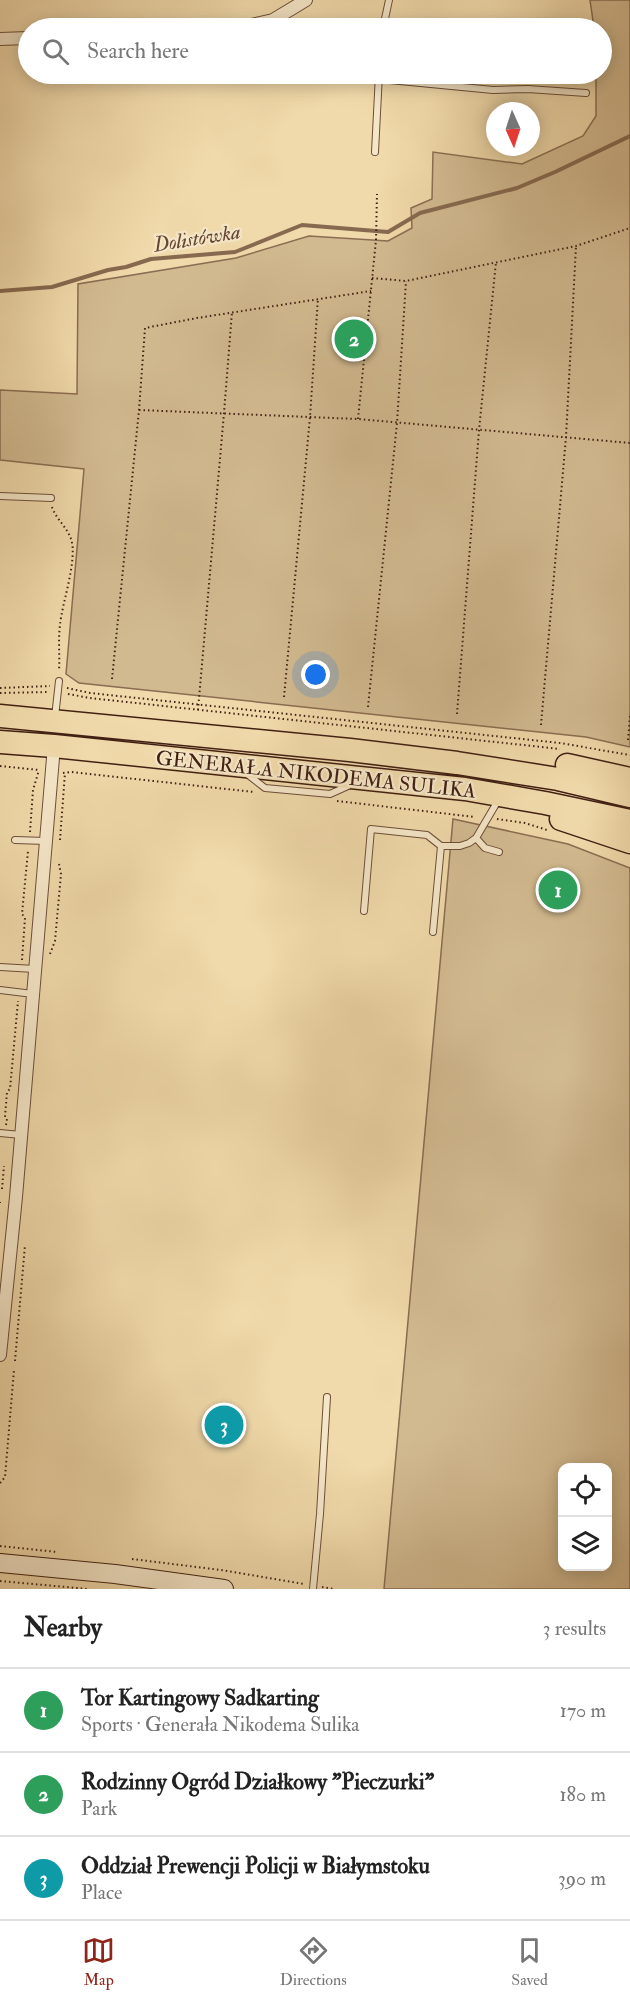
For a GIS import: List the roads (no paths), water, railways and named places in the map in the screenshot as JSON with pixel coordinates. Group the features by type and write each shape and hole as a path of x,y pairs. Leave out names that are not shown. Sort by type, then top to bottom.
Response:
{"highway":[{"name":"GENERAŁA NIKODEMA SULIKA","path":"0,716 350,750 518,772 630,796"},
{"name":"GENERAŁA NIKODEMA SULIKA","path":"0,742 402,781 545,803 630,821"},
{"path":"350,750 437,749 571,766 630,779"},
{"path":"402,781 462,799 535,812 630,842"}],"street":[{"path":"276,18 306,0"},
{"path":"0,39 18,38"},
{"path":"0,1355 54,746"},
{"path":"0,1563 115,1574 224,1589"}],"lane":[{"path":"385,18 389,0"},
{"path":"375,152 379,84"},
{"path":"444,84 493,90 528,89 586,93"},
{"path":"0,496 51,498"},
{"path":"55,721 59,681"},
{"path":"364,911 371,829 427,835 441,846 460,846 476,838 496,804"},
{"path":"476,838 485,848 499,852"},
{"path":"15,840 46,841"},
{"path":"433,932 441,846"},
{"path":"0,967 36,969"},
{"path":"0,990 33,994"},
{"path":"3,1133 21,1135"},
{"path":"316,1588 327,1397"}],"waterway":[{"name":"Dolistówka","path":"0,291 52,287 151,259 235,252 302,225 388,232 420,213 517,188 630,136"}],"place":[{"name":"Rodzinny Ogród Działkowy \"Pieczurki\"","path":"354,339"},
{"name":"Tor Kartingowy Sadkarting","path":"558,890"},
{"name":"Oddział Prewencji Policji w Białymstoku","path":"224,1425"}]}
